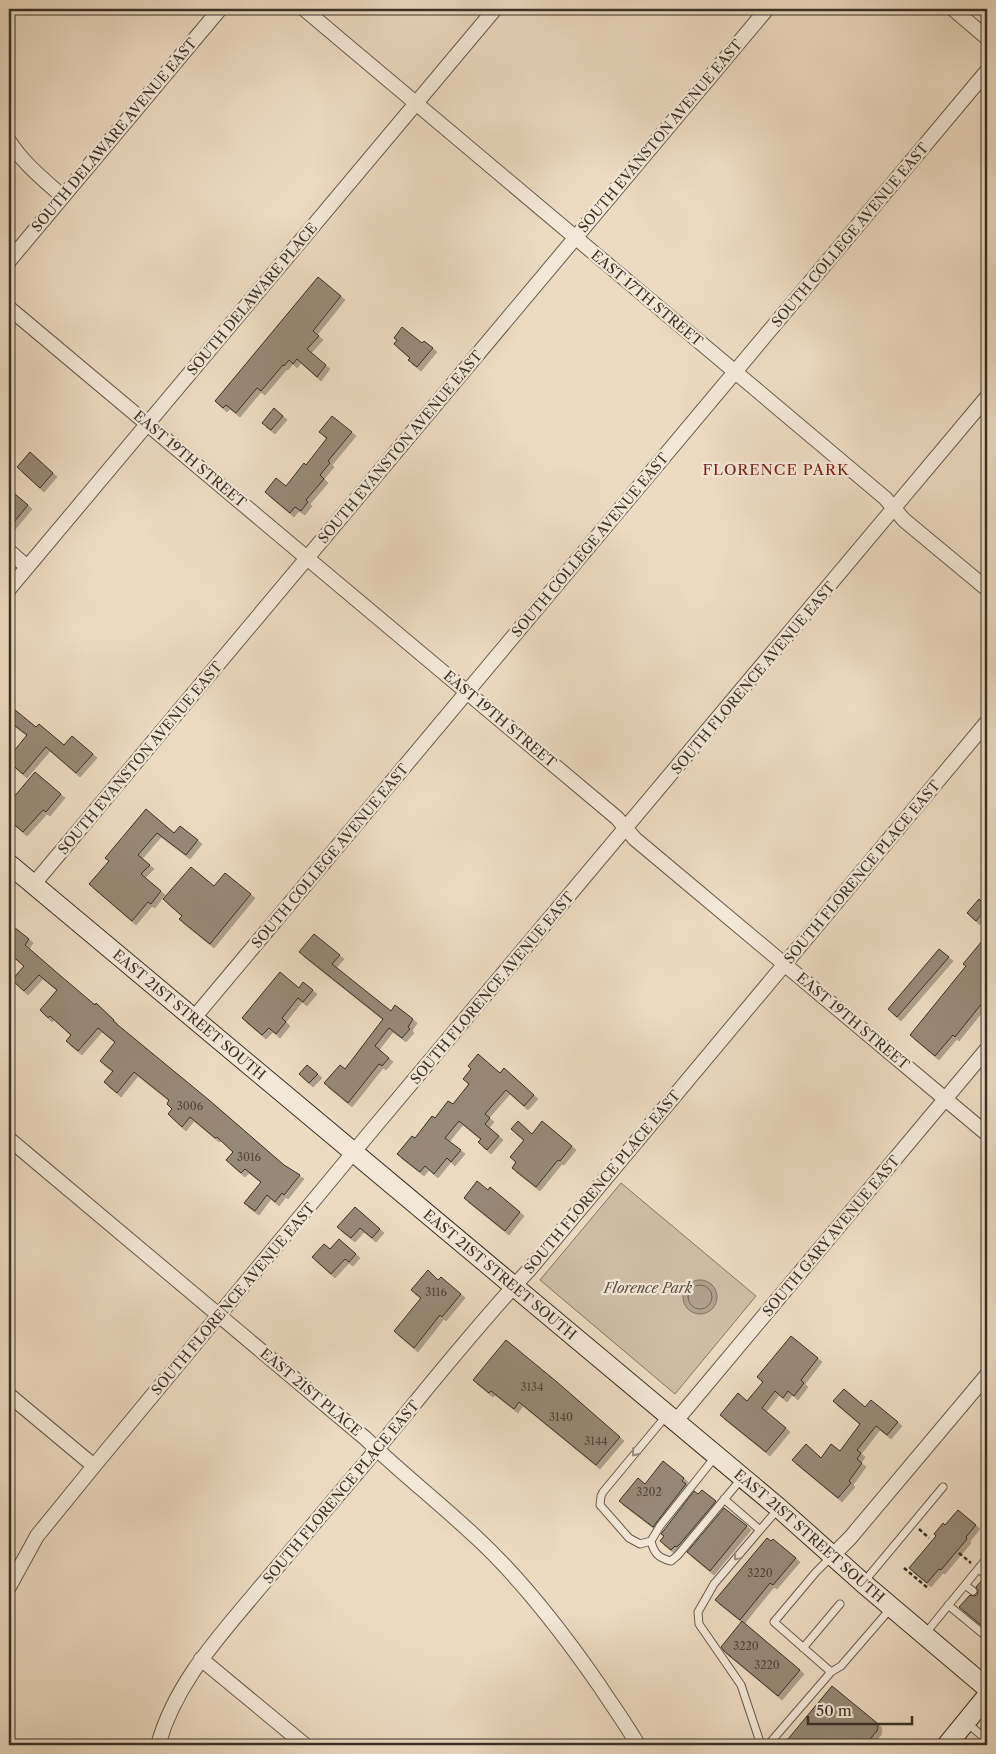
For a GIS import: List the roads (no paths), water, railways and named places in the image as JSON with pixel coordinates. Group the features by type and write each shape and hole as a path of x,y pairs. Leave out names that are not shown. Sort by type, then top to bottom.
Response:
{"main road":[{"name":"EAST 21ST STREET SOUTH","path":"9,864 779,1508 863,1583 987,1688"},
{"path":"947,1745 987,1696"}],"street":[{"name":"SOUTH DELAWARE AVENUE EAST","path":"9,261 220,9"},
{"name":"EAST 17TH STREET","path":"304,9 885,498 904,520 987,589"},
{"name":"SOUTH DELAWARE PLACE","path":"9,589 494,9"},
{"name":"SOUTH EVANSTON AVENUE EAST","path":"33,885 767,9"},
{"path":"953,9 987,38"},
{"name":"SOUTH COLLEGE AVENUE EAST","path":"193,1019 987,71"},
{"path":"9,141 17,155 62,196"},
{"name":"EAST 19TH STREET","path":"9,308 617,818 635,839 987,1134"},
{"name":"SOUTH FLORENCE AVENUE EAST","path":"9,1587 37,1536 218,1315 987,397"},
{"path":"9,551 27,567"},
{"name":"SOUTH FLORENCE PLACE EAST","path":"158,1745 163,1726 180,1690 201,1658 987,722"},
{"name":"SOUTH GARY AVENUE EAST","path":"671,1419 987,1050"},
{"name":"EAST 21ST PLACE","path":"9,1139 365,1438 387,1460 478,1539 526,1589 575,1650 628,1727 638,1745"},
{"path":"833,1555 850,1538 987,1375"},
{"path":"9,1395 94,1466"},
{"path":"201,1658 304,1745"}],"lane":[{"path":"671,1419 603,1492 600,1505 629,1538 640,1544 651,1541 660,1526 715,1456"},
{"path":"651,1541 656,1554 662,1559 671,1561 742,1478"},
{"path":"863,1583 943,1487"},
{"path":"724,1499 760,1530"},
{"path":"761,1745 741,1685 699,1624 698,1612 714,1584 779,1508"},
{"path":"831,1672 774,1622 816,1572 833,1555"},
{"path":"924,1634 987,1558"},
{"path":"979,1569 986,1575"},
{"path":"965,1585 973,1591"},
{"path":"803,1648 840,1604"},
{"path":"948,1605 987,1637"},
{"path":"768,1745 831,1672 841,1666 892,1607"},
{"path":"966,1722 987,1740"}],"water":[{"path":"700,1280 707,1281 712,1285 716,1290 716,1304 712,1309 707,1313 700,1314 693,1313 688,1309 684,1304 683,1297 684,1290 688,1285 693,1281"}],"district":[{"name":"FLORENCE PARK","path":"776,470"}],"park label":[{"name":"Florence Park","path":"648,1288"}]}
